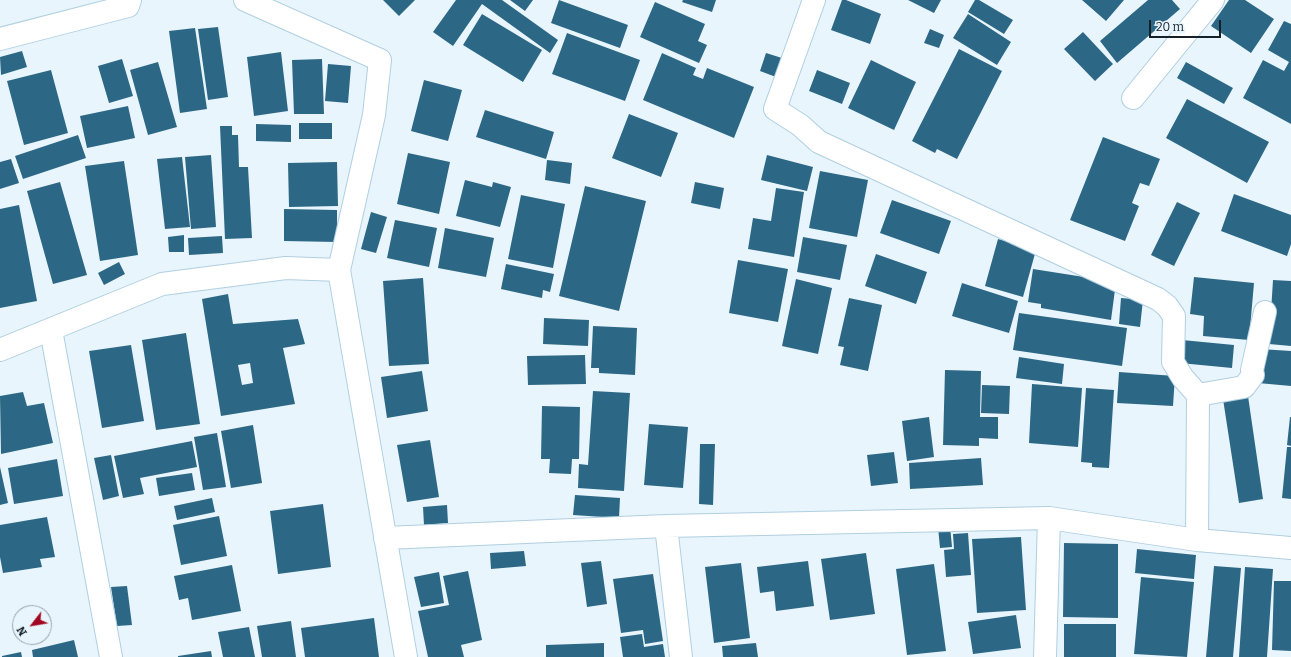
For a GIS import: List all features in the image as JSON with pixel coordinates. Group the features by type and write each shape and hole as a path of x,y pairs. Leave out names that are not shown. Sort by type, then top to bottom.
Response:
{"street":[{"path":"0,39 128,6 130,0"},
{"path":"245,0 380,60 374,114 339,270 406,657"},
{"path":"814,0 775,109 800,125 819,142 1158,299 1167,306 1174,316 1173,362 1183,378 1198,396 1197,540"},
{"path":"1133,98 1213,0"},
{"path":"0,350 162,284 286,268 339,270"},
{"path":"1198,396 1244,387 1253,375 1252,370 1265,312"},
{"path":"51,330 111,657"},
{"path":"385,538 666,526 1049,518 1197,540 1291,548"},
{"path":"1045,657 1049,518"},
{"path":"666,526 682,657"}],"building":[{"path":"383,0 415,0 399,16"},
{"path":"456,0 502,0 558,40 550,53 482,4 453,46 433,32"},
{"path":"510,0 533,0 525,11"},
{"path":"559,0 628,25 620,48 551,23"},
{"path":"683,0 716,0 712,12 682,2"},
{"path":"842,0 846,0 881,14 870,44 831,30"},
{"path":"908,0 941,0 934,13"},
{"path":"975,0 979,0 1013,20 1004,34 968,12"},
{"path":"1082,0 1124,0 1106,21"},
{"path":"1148,0 1172,0 1180,9 1117,63 1100,41"},
{"path":"1229,0 1245,0 1274,19 1251,53 1211,26"},
{"path":"655,2 705,24 698,41 707,45 699,63 640,37"},
{"path":"482,14 542,50 523,82 463,45"},
{"path":"968,14 1011,42 997,65 953,38"},
{"path":"1284,21 1291,24 1291,124 1243,98 1263,60 1284,71 1289,62 1268,50"},
{"path":"218,27 228,97 208,100 198,29"},
{"path":"195,28 207,109 180,113 169,31"},
{"path":"930,29 944,35 939,48 924,43"},
{"path":"1083,32 1113,64 1095,81 1064,49"},
{"path":"567,33 640,60 625,101 552,74"},
{"path":"959,49 1002,71 957,159 937,149 935,153 912,141"},
{"path":"22,51 27,67 1,75 0,57"},
{"path":"281,52 288,111 254,116 247,57"},
{"path":"662,53 696,68 693,75 703,79 707,68 754,87 734,138 643,100"},
{"path":"766,53 782,58 776,77 760,71"},
{"path":"122,59 133,96 109,103 98,66"},
{"path":"322,59 324,114 294,114 292,60"},
{"path":"871,60 916,82 894,130 848,108"},
{"path":"158,62 177,127 148,135 130,70"},
{"path":"1186,62 1233,88 1224,104 1177,78"},
{"path":"328,64 351,66 348,103 325,101"},
{"path":"51,70 68,133 24,145 7,81"},
{"path":"817,70 850,83 842,104 809,91"},
{"path":"424,80 462,90 448,141 411,131"},
{"path":"1187,99 1269,142 1247,183 1166,138"},
{"path":"128,106 135,138 87,148 80,116"},
{"path":"485,110 554,132 546,159 476,137"},
{"path":"629,114 678,133 661,177 612,158"},
{"path":"299,123 332,123 332,139 299,139"},
{"path":"256,124 291,125 291,142 256,141"},
{"path":"220,126 232,126 232,135 238,135 239,167 248,167 252,238 225,239"},
{"path":"78,135 86,158 23,179 15,156"},
{"path":"1103,137 1160,159 1149,186 1140,183 1132,203 1139,206 1125,241 1070,220"},
{"path":"408,153 450,162 439,214 397,204"},
{"path":"211,155 216,227 191,229 185,157"},
{"path":"767,155 813,167 807,191 761,180"},
{"path":"182,157 190,227 165,229 157,159"},
{"path":"11,159 19,183 0,189 0,162"},
{"path":"547,160 572,163 570,184 545,180"},
{"path":"124,161 138,255 100,261 85,166"},
{"path":"337,162 338,206 289,207 288,163"},
{"path":"820,171 868,180 857,237 809,228"},
{"path":"465,180 492,187 493,182 511,187 500,227 456,216"},
{"path":"60,182 87,275 53,284 27,191"},
{"path":"695,182 724,188 720,209 691,203"},
{"path":"585,186 646,201 619,311 559,296"},
{"path":"776,188 804,192 794,257 748,249 753,218 771,221"},
{"path":"1234,194 1291,215 1291,244 1287,256 1221,231"},
{"path":"521,195 565,204 553,268 508,259"},
{"path":"892,200 951,221 939,254 880,233"},
{"path":"1177,202 1200,213 1174,266 1151,255"},
{"path":"19,205 37,301 0,308 0,209"},
{"path":"284,209 337,210 337,242 284,241"},
{"path":"371,212 387,217 376,253 361,249"},
{"path":"395,220 437,228 429,267 387,258"},
{"path":"445,228 494,238 486,277 438,268"},
{"path":"184,235 184,252 169,252 168,237"},
{"path":"222,236 223,253 189,255 188,238"},
{"path":"803,237 847,245 840,280 797,272"},
{"path":"998,239 1036,250 1023,297 985,286"},
{"path":"876,254 927,272 916,304 865,286"},
{"path":"738,260 788,269 778,322 729,313"},
{"path":"119,262 125,274 104,285 98,273"},
{"path":"506,264 554,274 550,292 543,290 542,298 501,289"},
{"path":"1033,269 1116,282 1111,320 1041,308 1041,304 1028,302"},
{"path":"1194,277 1254,283 1249,340 1203,336 1204,316 1190,314"},
{"path":"423,278 429,364 389,366 383,281"},
{"path":"796,279 832,288 818,354 782,346"},
{"path":"1273,280 1291,281 1291,346 1269,344"},
{"path":"962,283 1018,301 1009,333 952,316"},
{"path":"228,294 233,324 298,319 305,344 283,348 295,404 221,416 202,299","holes":["250,363 253,383 242,385 238,365"]},
{"path":"849,298 882,305 868,371 840,365 844,347 838,346"},
{"path":"1121,298 1143,300 1140,327 1119,324"},
{"path":"1019,313 1127,328 1122,366 1013,350"},
{"path":"544,318 589,320 588,346 543,344"},
{"path":"593,326 637,328 635,375 599,373 599,368 591,368"},
{"path":"186,333 200,424 156,430 142,340"},
{"path":"1182,340 1234,345 1232,368 1180,363"},
{"path":"131,345 144,421 102,428 89,351"},
{"path":"1260,349 1291,351 1291,386 1258,383"},
{"path":"585,355 586,384 528,385 527,356"},
{"path":"1019,357 1064,364 1062,384 1016,378"},
{"path":"945,370 981,371 980,417 998,417 998,439 979,438 979,446 943,445"},
{"path":"422,371 428,411 387,418 381,377"},
{"path":"1119,372 1175,376 1173,406 1117,403"},
{"path":"1032,384 1082,388 1078,447 1029,443"},
{"path":"982,385 1010,386 1009,414 981,413"},
{"path":"1086,388 1114,390 1109,468 1092,467 1092,463 1081,462"},
{"path":"593,391 630,393 624,491 578,488 579,464 588,465"},
{"path":"23,392 27,406 44,403 53,443 1,454 0,396"},
{"path":"1248,396 1263,499 1239,503 1223,399"},
{"path":"542,406 580,407 579,459 572,459 571,474 549,473 550,459 541,459"},
{"path":"929,417 934,457 907,461 902,421"},
{"path":"1291,417 1291,446 1287,445"},
{"path":"649,424 688,427 683,488 644,485"},
{"path":"253,425 262,483 231,488 221,431"},
{"path":"217,433 226,487 203,490 194,437"},
{"path":"430,440 439,497 407,502 397,445"},
{"path":"192,441 197,467 140,478 144,494 123,498 114,456"},
{"path":"700,444 715,444 713,505 699,504"},
{"path":"1287,447 1291,447 1291,499 1282,498"},
{"path":"894,452 898,483 871,486 867,455"},
{"path":"111,455 119,496 103,500 94,458"},
{"path":"981,458 983,485 910,489 909,463"},
{"path":"57,459 63,496 14,504 8,468"},
{"path":"0,467 8,503 0,505"},
{"path":"192,473 195,490 159,496 156,478"},
{"path":"575,495 620,498 619,518 573,515"},
{"path":"212,498 215,512 177,520 174,506"},
{"path":"323,504 331,567 278,574 270,511"},
{"path":"447,505 448,523 424,525 423,507"},
{"path":"219,516 227,556 181,565 173,525"},
{"path":"47,517 55,557 40,559 42,567 3,573 0,557 0,525"},
{"path":"950,526 952,547 940,548 938,527"},
{"path":"968,533 971,575 946,577 944,550 954,549 953,534"},
{"path":"1021,537 1026,610 977,613 972,539"},
{"path":"1064,543 1118,544 1118,618 1063,617"},
{"path":"1137,549 1196,555 1194,579 1135,573"},
{"path":"524,551 526,566 491,569 490,553"},
{"path":"866,553 875,614 830,620 821,559"},
{"path":"601,561 607,604 587,607 581,563"},
{"path":"808,561 814,606 776,611 774,591 760,593 757,567"},
{"path":"741,563 750,638 714,643 705,567"},
{"path":"934,564 946,651 907,655 896,569"},
{"path":"232,565 241,611 192,620 188,598 179,600 174,576"},
{"path":"1214,566 1241,568 1233,657 1206,657"},
{"path":"1245,567 1273,569 1267,657 1239,657"},
{"path":"468,571 482,640 461,645 464,657 428,657 418,611 449,605 443,576"},
{"path":"439,572 444,603 421,607 414,577"},
{"path":"653,574 663,641 645,644 643,630 621,633 613,579"},
{"path":"1141,577 1194,582 1187,657 1134,654"},
{"path":"1274,581 1291,581 1291,651 1272,650"},
{"path":"127,586 132,625 117,626 111,587"},
{"path":"1016,615 1021,648 973,654 968,622"},
{"path":"374,618 379,657 305,657 301,628"},
{"path":"291,621 296,657 262,657 257,626"},
{"path":"1064,624 1116,624 1116,657 1064,657"},
{"path":"249,627 255,657 223,657 218,632"},
{"path":"642,634 644,647 663,644 665,657 623,657 620,637"},
{"path":"74,640 78,657 33,657 32,650"},
{"path":"604,643 604,657 546,657 546,645"},
{"path":"756,643 758,657 723,657 722,646"},
{"path":"211,651 212,657 178,657 178,656"},
{"path":"21,652 22,657 2,657 2,656"}]}
